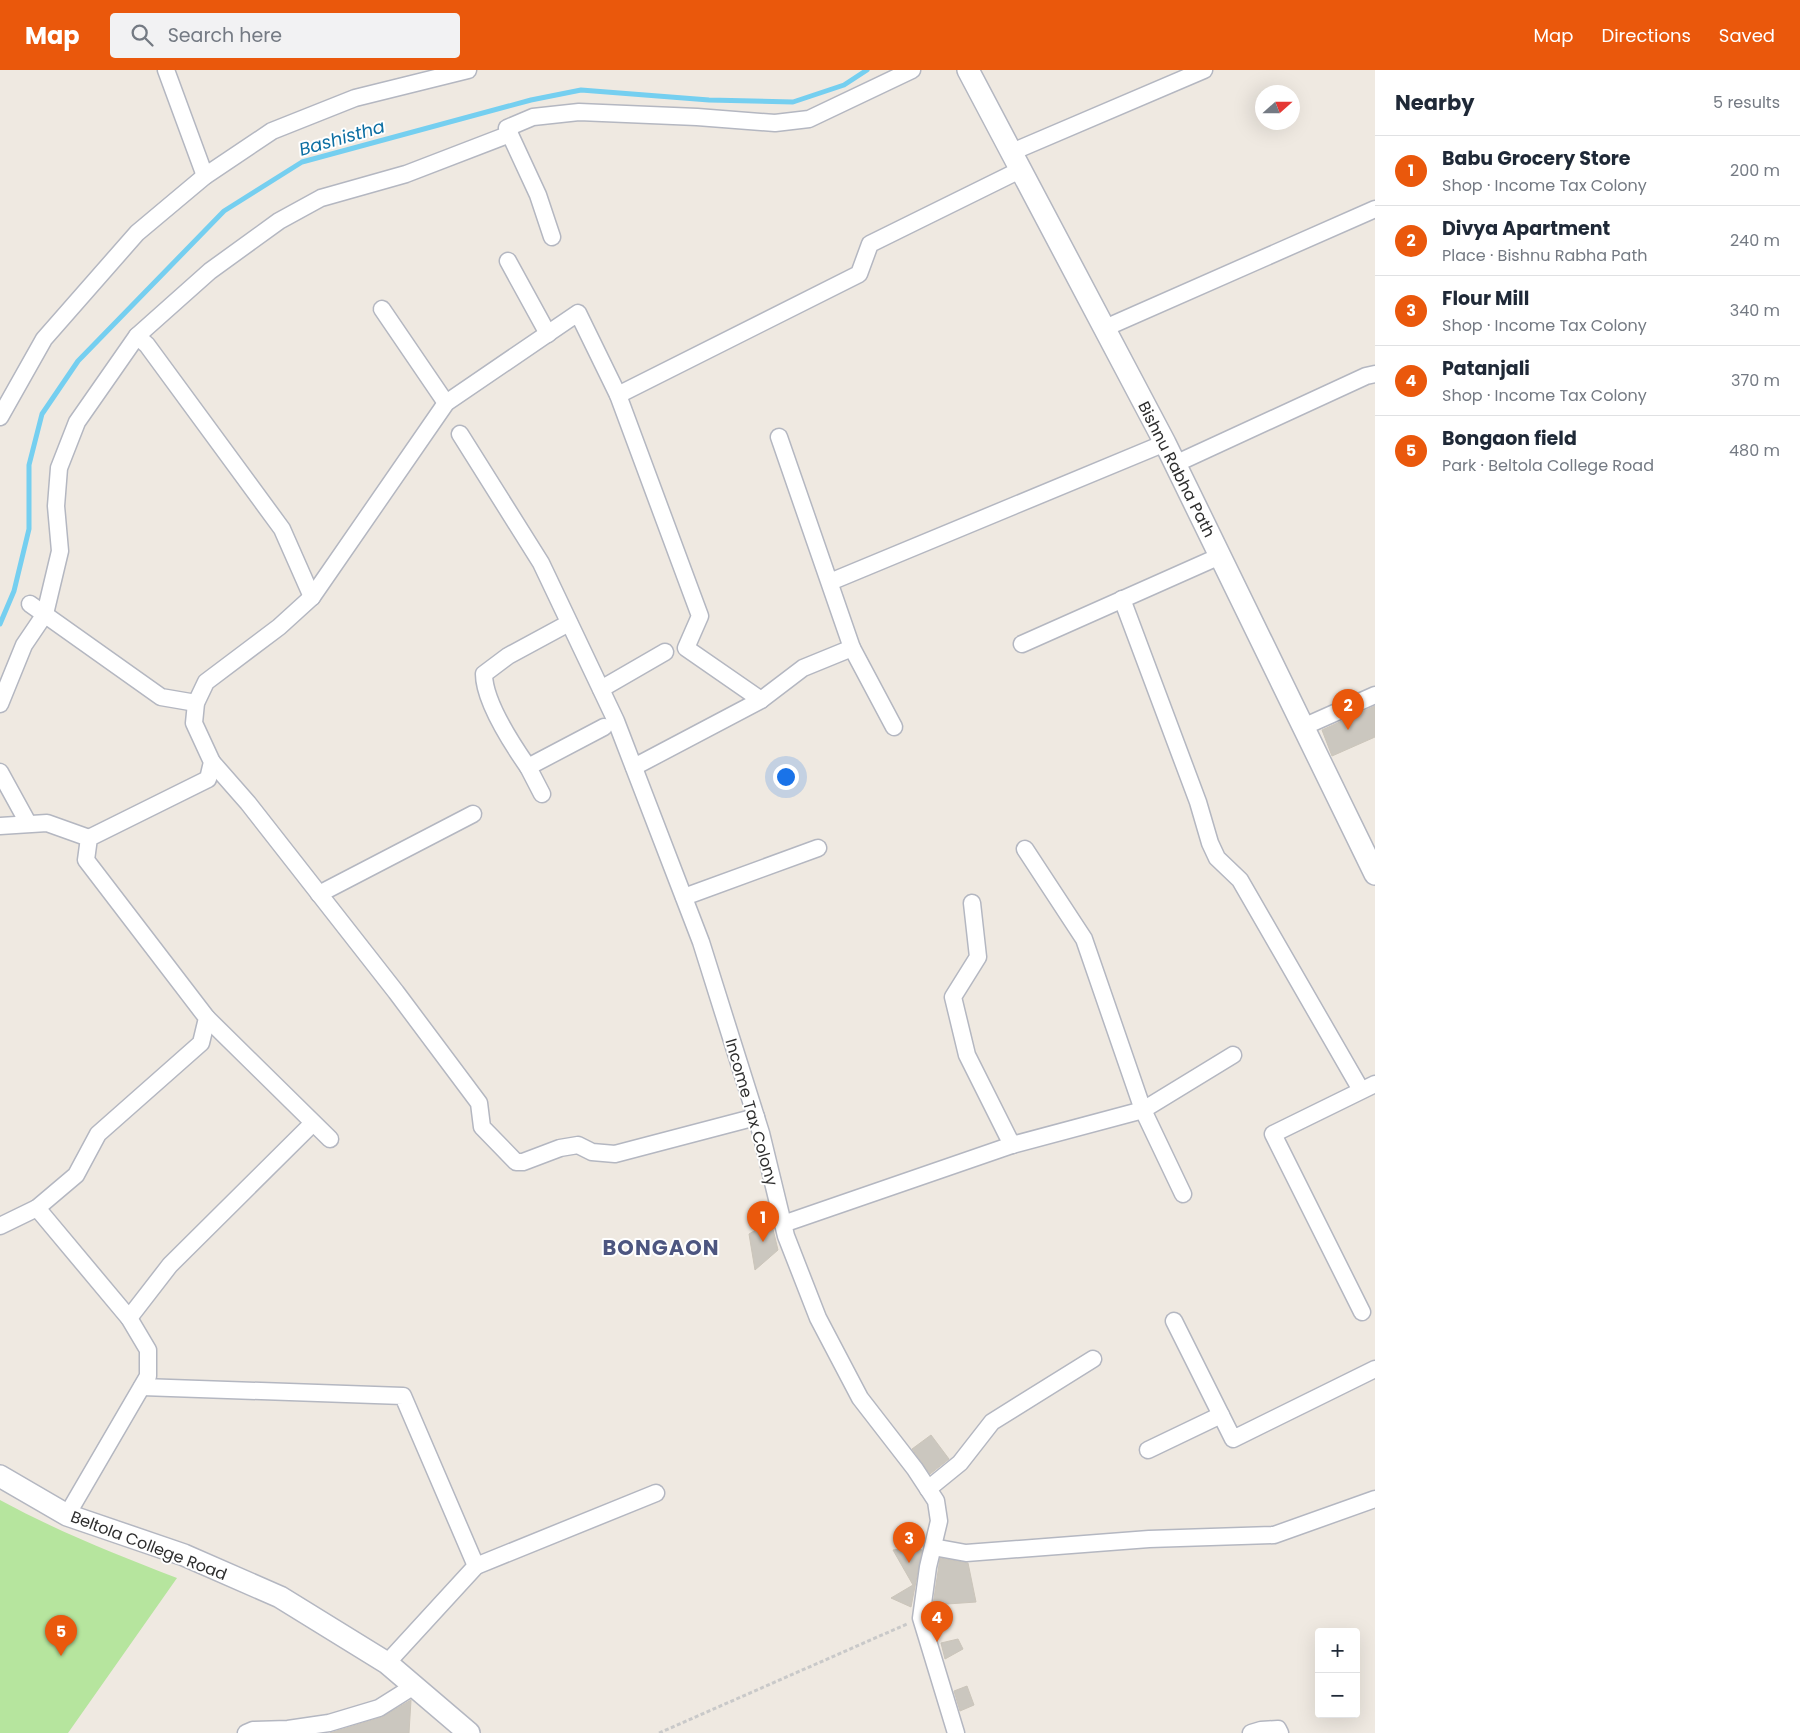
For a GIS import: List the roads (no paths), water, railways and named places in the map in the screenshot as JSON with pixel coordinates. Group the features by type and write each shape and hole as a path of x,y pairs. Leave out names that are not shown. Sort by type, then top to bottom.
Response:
{"street":[{"path":"166,70 205,176"},
{"path":"0,417 44,339 136,233 205,176 272,131 355,98 447,72 468,70"},
{"path":"552,237 538,195 507,128 533,117 579,112 775,123 809,120 912,70"},
{"name":"Bishnu Rabha Path","path":"968,70 1165,444 1375,874"},
{"path":"618,394 859,274 870,244 1017,160 1204,70"},
{"path":"0,704 24,645 45,614 60,551 56,506 59,468 77,422 137,336 210,271 279,221 312,202 328,195 406,174 510,134"},
{"path":"1105,328 1375,209"},
{"path":"508,261 548,334"},
{"path":"382,309 446,403"},
{"path":"756,1118 615,1154 592,1152 578,1145 560,1148 523,1162 516,1162 482,1127 479,1103 319,894 212,762 194,723 196,703 206,682 279,627 312,597 446,403 578,313 618,394 700,616 686,648 761,700"},
{"path":"137,336 147,345 282,529 312,597"},
{"path":"1175,464 1366,376 1375,374"},
{"name":"Income Tax Colony","path":"460,434 540,563 600,689 634,767 701,942 756,1118 783,1224 818,1318 860,1398 936,1501 939,1521 921,1618 956,1733"},
{"path":"779,437 852,648 894,727"},
{"path":"830,582 1165,444"},
{"path":"1022,644 1220,556"},
{"path":"1122,599 1217,858 1240,880 1368,1087 1273,1134 1362,1312"},
{"path":"30,604 161,697 196,703"},
{"path":"542,794 516,751 484,688 484,674 508,656 569,623"},
{"path":"634,767 761,700 802,668 852,648"},
{"path":"600,689 665,652"},
{"path":"1304,727 1375,695"},
{"path":"528,768 604,728"},
{"path":"0,826 47,823 89,838 208,779 212,762"},
{"path":"0,772 28,823"},
{"path":"319,894 473,814"},
{"path":"89,838 86,860 207,1018 330,1139"},
{"path":"684,896 818,848"},
{"path":"1025,849 1084,939 1143,1110 1183,1194"},
{"path":"972,904 978,956 953,997 967,1055 1012,1145"},
{"path":"0,1226 37,1208 76,1175 98,1134 201,1043 207,1018"},
{"path":"783,1224 1012,1145 1143,1110 1233,1055"},
{"path":"129,1318 170,1266 313,1123"},
{"path":"37,1208 129,1318 148,1350 148,1376 67,1515"},
{"path":"1174,1321 1233,1439 1375,1370"},
{"path":"928,1489 960,1462 992,1422 1093,1359"},
{"path":"142,1387 403,1396 476,1566"},
{"path":"1148,1450 1221,1415"},
{"name":"Beltola College Road","path":"0,1476 67,1515 184,1555 280,1597 387,1663 469,1733"},
{"path":"387,1663 476,1566 656,1493"},
{"path":"933,1547 966,1553 1149,1539 1274,1535 1375,1499"},
{"path":"246,1733 253,1730 297,1730 329,1723 379,1708 414,1686"},
{"path":"1251,1733 1261,1730 1278,1729 1280,1733"}],"waterway":[{"name":"Bashistha","path":"0,624 14,591 29,529 29,465 42,414 78,361 224,211 302,162 531,100 581,90 709,100 793,102 844,85 867,70"}],"place":[{"name":"Divya Apartment","path":"1348,730"},
{"name":"Babu Grocery Store","path":"763,1242"},
{"name":"Flour Mill","path":"909,1563"},
{"name":"Patanjali","path":"937,1642"},
{"name":"Bongaon field","path":"61,1656"}],"district":[{"name":"BONGAON","path":"661,1248"}]}
